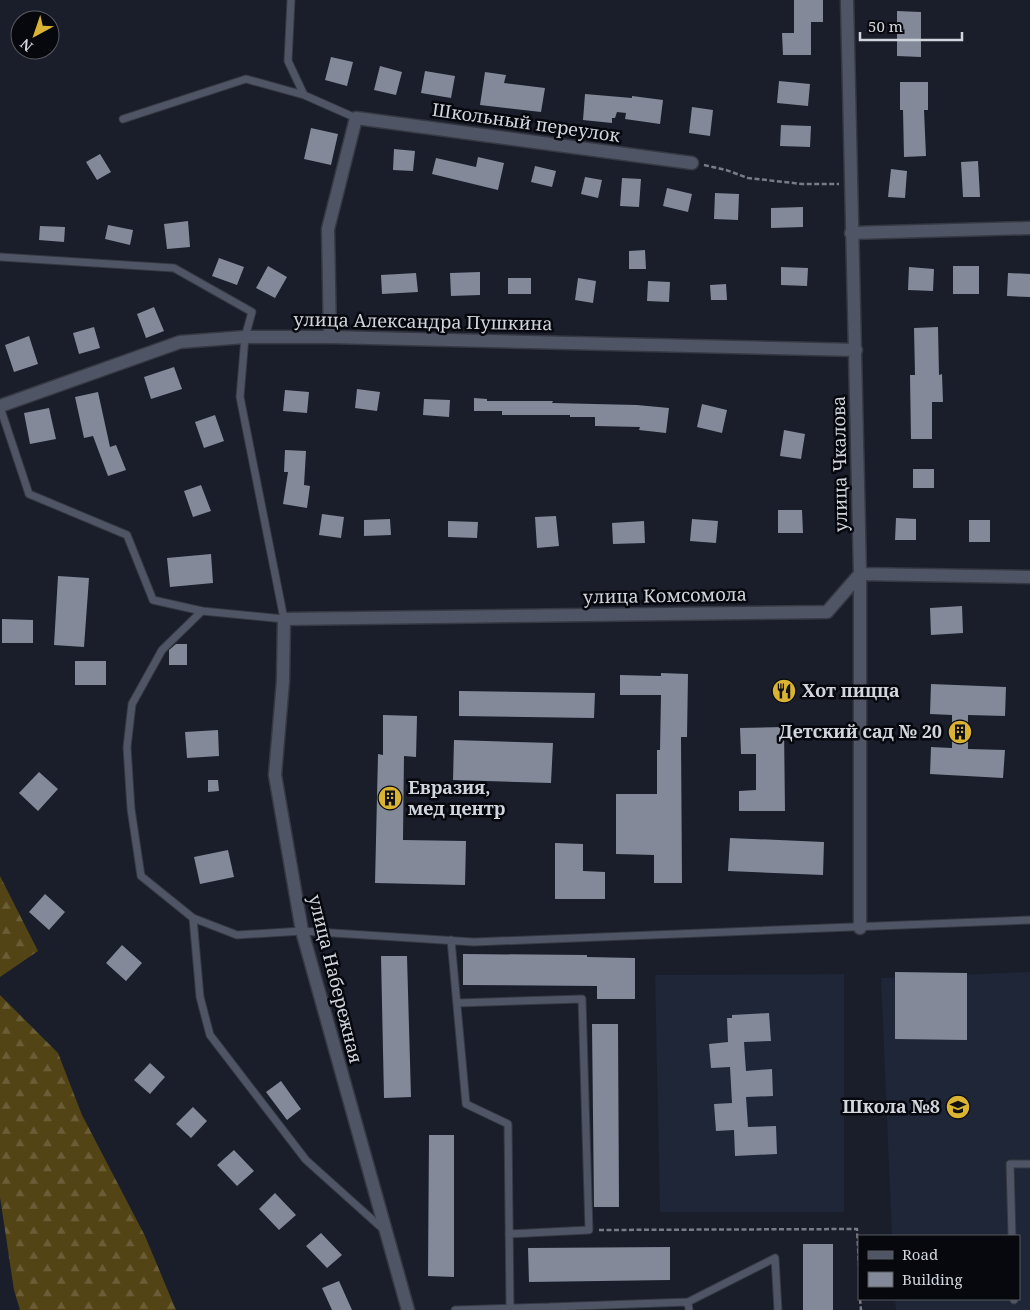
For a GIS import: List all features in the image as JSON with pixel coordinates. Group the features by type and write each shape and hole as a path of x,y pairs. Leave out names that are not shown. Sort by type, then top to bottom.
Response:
{"street":[{"name":"улица Чкалова","path":"847,0 860,574 860,928"},
{"name":"Школьный переулок","path":"356,118 692,163"},
{"path":"330,337 328,229 356,118"},
{"path":"851,233 1030,228"},
{"name":"улица Александра Пушкина","path":"0,406 180,342 245,337 330,337 856,350"},
{"path":"860,574 1030,577"},
{"name":"улица Комсомола","path":"284,619 827,612 860,574"},
{"name":"улица Набережная","path":"284,619 283,681 275,775 302,931 408,1310"}],"lane":[{"path":"291,0 288,61 304,96"},
{"path":"124,119 246,79 304,96 356,118"},
{"path":"0,257 174,268 252,312 245,337 240,397 284,619 202,612 153,600 127,535 29,494 0,406"},
{"path":"202,612 162,650 132,704 127,747 131,808 141,876 193,918 237,935 302,931 474,942 1030,920"},
{"path":"193,918 200,997 210,1035 306,1160 386,1232"},
{"path":"451,940 466,1104 508,1124 510,1307"},
{"path":"457,1003 582,999 589,1230 509,1234"},
{"path":"1012,1235 1010,1164 1030,1164"},
{"path":"455,1310 510,1307 688,1306 775,1258 778,1310"}],"path":[{"path":"692,163 726,170 748,178 802,184 850,184"},
{"path":"589,1230 857,1230 858,1248"}],"shaded area":[{"name":"Школа №8","path":"1030,972 1030,1310 896,1310 895,1300 1020,1300 1020,1235 892,1235 881,978"},
{"path":"844,974 844,1212 660,1212 655,975"}],"green space":[{"path":"0,876 38,951 0,977"},
{"path":"0,995 58,1053 82,1115 145,1236 176,1310 20,1310 14,1290 0,1197"}],"building":[{"path":"794,0 823,0 823,22 811,22 811,55 783,55 782,33 794,33"},
{"path":"897,11 921,12 921,57 897,56"},
{"path":"331,57 353,62 347,86 325,80"},
{"path":"380,66 402,72 396,95 374,90"},
{"path":"425,71 455,76 451,98 421,93"},
{"path":"485,72 506,75 504,83 545,88 541,112 480,105"},
{"path":"779,81 810,84 808,106 777,103"},
{"path":"900,82 928,82 928,110 924,110 926,156 904,157 903,110 900,110"},
{"path":"585,94 632,98 632,96 663,100 660,124 625,119 626,113 617,112 615,118 612,118 612,123 583,120"},
{"path":"692,107 713,110 710,136 689,133"},
{"path":"781,125 811,126 810,147 780,146"},
{"path":"311,128 338,134 331,165 304,159"},
{"path":"394,149 415,151 413,171 393,170"},
{"path":"100,154 111,172 97,180 86,162"},
{"path":"478,157 504,163 498,190 432,174 436,158 476,167"},
{"path":"978,161 980,197 963,197 961,162"},
{"path":"535,166 556,171 552,187 531,182"},
{"path":"891,169 907,171 905,198 888,197"},
{"path":"585,177 602,180 598,198 581,194"},
{"path":"622,178 641,179 639,207 620,206"},
{"path":"667,188 692,194 688,212 663,206"},
{"path":"715,193 739,194 738,220 714,219"},
{"path":"803,207 803,227 771,228 771,208"},
{"path":"188,221 190,247 167,249 164,224"},
{"path":"108,225 133,230 130,245 105,239"},
{"path":"40,226 65,227 64,242 39,240"},
{"path":"645,250 646,269 629,269 629,251"},
{"path":"219,258 244,267 237,285 212,276"},
{"path":"268,266 287,277 275,298 256,288"},
{"path":"953,266 979,266 979,294 953,294"},
{"path":"781,267 808,268 807,286 781,285"},
{"path":"909,267 934,269 933,291 908,290"},
{"path":"480,272 480,295 451,296 450,273"},
{"path":"416,273 418,292 382,294 381,275"},
{"path":"1008,273 1030,274 1030,297 1007,296"},
{"path":"508,278 531,278 531,294 508,294"},
{"path":"578,278 596,281 593,303 575,300"},
{"path":"648,281 670,282 669,302 647,301"},
{"path":"726,284 727,300 711,300 710,285"},
{"path":"154,307 164,331 146,338 137,314"},
{"path":"94,327 100,348 79,354 73,333"},
{"path":"938,327 939,375 942,374 943,402 932,402 932,439 911,439 910,375 915,375 914,328"},
{"path":"29,336 38,364 14,372 5,345"},
{"path":"174,367 182,389 151,399 144,377"},
{"path":"357,389 380,392 377,411 355,408"},
{"path":"285,390 309,392 307,413 283,411"},
{"path":"98,392 110,447 116,445 126,470 108,476 93,436 84,438 75,397"},
{"path":"474,398 487,399 487,401 553,401 552,403 637,405 669,408 666,433 639,430 640,427 595,426 595,417 502,415 502,411 474,411"},
{"path":"424,399 450,400 449,417 423,415"},
{"path":"702,404 727,410 722,433 697,427"},
{"path":"49,408 56,439 30,444 24,413"},
{"path":"215,415 224,441 204,448 195,422"},
{"path":"784,430 805,434 801,459 780,456"},
{"path":"285,450 306,451 304,485 310,486 307,508 283,504 288,472 284,472"},
{"path":"913,469 934,469 934,488 913,488"},
{"path":"201,485 211,511 193,517 184,491"},
{"path":"778,510 802,510 803,533 778,533"},
{"path":"322,514 344,517 341,538 319,535"},
{"path":"556,516 559,546 537,548 535,517"},
{"path":"896,518 916,519 916,540 895,540"},
{"path":"390,519 391,535 364,536 364,520"},
{"path":"692,519 718,521 716,543 690,541"},
{"path":"969,520 990,520 990,542 969,542"},
{"path":"448,521 478,522 477,538 448,537"},
{"path":"644,521 645,543 613,544 612,523"},
{"path":"211,554 213,583 170,587 167,558"},
{"path":"58,576 89,578 84,647 54,645"},
{"path":"962,606 963,633 931,635 930,608"},
{"path":"2,619 33,620 33,643 2,643"},
{"path":"176,644 187,644 187,665 169,665 169,650"},
{"path":"75,661 106,661 106,685 75,685"},
{"path":"661,673 688,674 687,737 681,737 682,883 654,883 654,855 616,854 616,794 657,794 657,750 660,750 661,695 620,695 620,675 661,676"},
{"name":"Детский сад № 20","path":"931,684 1006,687 1005,716 968,715 968,749 1005,750 1003,778 930,774 931,747 952,748 952,715 930,714"},
{"path":"459,691 595,693 594,718 459,716"},
{"name":"Евразия, мед центр","path":"383,715 417,716 416,757 404,756 403,840 466,841 465,885 375,883 378,754 383,755"},
{"path":"784,727 785,811 739,811 739,791 756,790 756,754 741,754 740,728"},
{"path":"218,730 219,756 187,758 185,732"},
{"path":"454,740 553,743 551,783 453,780"},
{"path":"39,772 58,789 38,811 19,793"},
{"path":"208,780 218,780 219,791 208,792"},
{"path":"730,838 824,842 823,875 728,871"},
{"path":"555,843 583,844 583,871 605,872 605,899 555,899"},
{"path":"228,850 234,877 200,884 194,857"},
{"path":"45,894 65,912 49,930 29,912"},
{"path":"122,945 142,963 126,981 106,963"},
{"path":"463,954 587,955 587,957 635,958 635,999 597,999 597,986 463,985"},
{"path":"381,956 407,956 411,1097 384,1098"},
{"path":"895,972 967,973 967,1040 895,1039"},
{"path":"769,1013 771,1041 744,1042 746,1071 772,1069 773,1096 746,1097 748,1127 776,1126 777,1154 735,1156 734,1130 716,1131 714,1104 732,1103 730,1067 711,1068 709,1044 728,1042 727,1018 732,1018 732,1015"},
{"path":"592,1024 618,1024 619,1207 594,1207"},
{"path":"150,1063 165,1077 150,1094 134,1080"},
{"path":"281,1081 301,1109 287,1120 266,1092"},
{"path":"193,1107 207,1121 191,1138 176,1124"},
{"path":"429,1135 454,1135 454,1277 428,1276"},
{"path":"234,1150 254,1171 237,1186 217,1165"},
{"path":"275,1193 296,1215 279,1230 259,1209"},
{"path":"321,1233 342,1255 327,1268 306,1246"},
{"path":"803,1244 833,1244 833,1310 803,1310"},
{"path":"670,1247 670,1280 529,1282 528,1248"},
{"path":"339,1281 352,1310 332,1310 322,1288"}],"place":[{"name":"Хот пицца","path":"784,691"},
{"name":"Детский сад № 20","path":"960,732"},
{"name":"Евразия, мед центр","path":"390,798"},
{"name":"Школа №8","path":"958,1107"}]}
